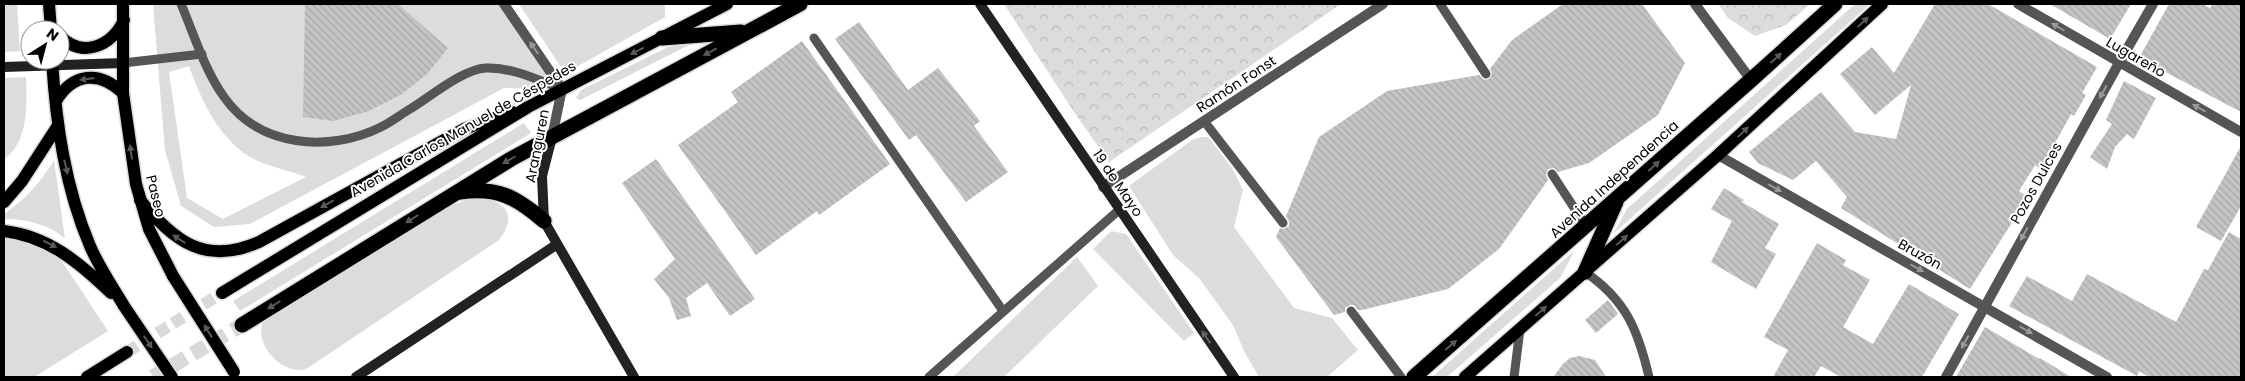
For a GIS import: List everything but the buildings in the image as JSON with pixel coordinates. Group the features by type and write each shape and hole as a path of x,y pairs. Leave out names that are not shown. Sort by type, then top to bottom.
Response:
{"highway":[{"path":"242,325 454,193 552,137 800,4"},
{"name":"Avenida Independencia","path":"1414,377 1835,4"},
{"path":"662,38 748,31"},
{"path":"454,193 477,190 499,192 522,202 544,221"},
{"path":"1586,272 1618,198"}],"main road":[{"path":"48,4 51,20"},
{"name":"Paseo","path":"123,4 123,93 140,200 149,230 173,276 236,375"},
{"name":"Avenida Carlos Manuel de Céspedes","path":"222,293 528,107 726,4"},
{"path":"1464,377 1718,155 1882,4"},
{"path":"70,43 75,46 87,48 100,46 111,40 119,31 124,19"},
{"path":"53,70 57,127 65,166 90,246 124,306 172,377"},
{"path":"56,101 62,91 71,84 87,78 104,79 114,84 123,93"},
{"path":"140,200 168,232 186,244 214,252 233,251 259,242 464,129 490,118 528,107"},
{"path":"4,202 22,181 57,127"},
{"path":"4,231 32,236 60,250 100,283 124,306"},
{"path":"87,377 127,352"}],"street":[{"path":"504,4 562,88"},
{"name":"19 de Mayo","path":"980,4 1234,377"},
{"name":"Ramón Fonst","path":"1103,187 1383,4"},
{"path":"1695,4 1751,80"},
{"name":"Lugareño","path":"2018,4 2241,132"},
{"name":"Pozos Dulces","path":"1946,377 2118,63 2153,4"},
{"path":"70,62 123,63"},
{"path":"4,67 20,65"},
{"name":"Aranguren","path":"562,88 542,176 544,221 556,245 634,377"},
{"name":"Bruzón","path":"1718,155 2107,377"},
{"path":"356,377 556,245"}],"lane":[{"path":"181,4 202,54 224,97 244,119 265,132 281,138 307,142 334,141 358,136 380,127 464,75 484,68 504,69 562,88"},
{"path":"1440,4 1486,74"},
{"path":"814,38 1003,311"},
{"path":"123,63 202,54"},
{"path":"1204,121 1283,223"},
{"path":"1552,174 1586,226"},
{"path":"929,377 1119,210"},
{"path":"1586,272 1605,287 1620,303 1632,322 1648,377"},
{"path":"1351,311 1401,377"},
{"path":"1514,377 1520,329"}],"green space":[{"path":"4,4 17,4 20,51 4,52"},
{"path":"153,4 504,4 562,89 504,88 250,224 214,227 181,206 165,150","holes":["189,66 200,93 215,121 234,144 245,154 258,161 306,177 223,219 187,198 169,72"]},
{"path":"519,4 665,4 665,17 571,70 561,67"},
{"path":"1004,4 1341,4 1109,162"},
{"path":"1718,4 1810,4 1786,25 1755,36 1728,18"},
{"path":"1855,4 1870,4 1613,234 1627,209"},
{"path":"691,44 580,100 576,98 581,90 668,47"},
{"path":"26,77 25,122 18,143 4,159 4,78"},
{"path":"524,123 531,133 240,311 233,301"},
{"path":"1208,137 1232,168 1243,190 1234,227 1294,308 1332,318 1358,350 1327,377 1259,377 1244,351 1233,325 1199,278 1173,255 1129,186 1192,140"},
{"path":"54,160 65,239 52,230 36,223 4,219 4,214 32,190"},
{"path":"482,198 498,203 507,212 507,224 499,240 306,369 296,370 286,367 270,354 264,345 261,335 262,325 266,316 444,208 470,199"},
{"path":"1111,231 1126,234 1194,333 1184,341 1093,249"},
{"path":"4,237 36,245 57,257 63,263 108,331 34,377 4,377"},
{"path":"1575,250 1560,278 1447,377 1432,377"},
{"path":"1077,257 1098,286 1004,377 953,377"}],"tunnel":[{"path":"127,352 222,293"},
{"path":"153,377 242,325"}]}
